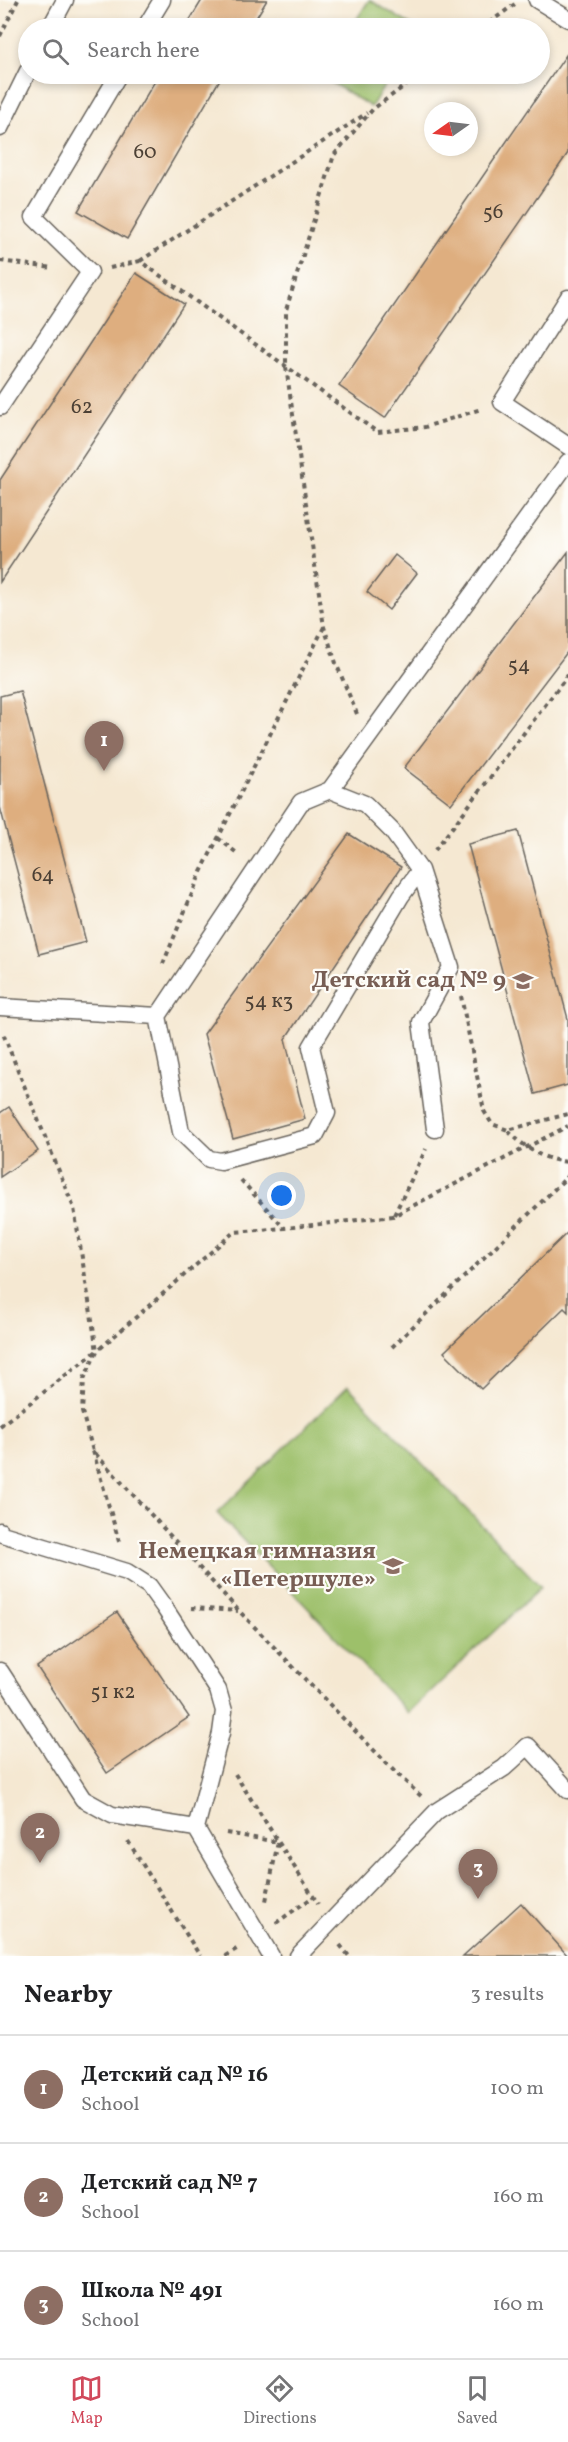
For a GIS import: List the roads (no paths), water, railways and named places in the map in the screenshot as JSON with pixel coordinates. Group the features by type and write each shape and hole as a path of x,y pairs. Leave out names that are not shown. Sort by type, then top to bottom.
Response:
{"lane":[{"path":"55,18 64,0"},
{"path":"151,18 162,0"},
{"path":"537,0 568,20"},
{"path":"0,128 22,84"},
{"path":"0,407 90,272 34,217 112,84"},
{"path":"568,298 502,402 568,446"},
{"path":"420,870 395,906 311,1047 327,1113 315,1136 221,1161 209,1159 181,1132 158,1016 301,802 330,790 568,462"},
{"path":"330,790 365,804 392,831 420,870 451,967 421,1022 435,1129"},
{"path":"0,1007 158,1016"},
{"path":"1,1537 128,1572 149,1586 218,1690 224,1711 218,1747 196,1828 271,1956"},
{"path":"0,1671 83,1799 112,1815 196,1828"},
{"path":"298,1956 437,1811 504,1768 528,1746 568,1790"}],"place":[{"name":"Детский сад № 16","path":"104,771"},
{"name":"Детский сад № 9","path":"523,981"},
{"name":"Немецкая гимназия «Петершуле»","path":"393,1566"},
{"name":"Детский сад № 7","path":"40,1863"},
{"name":"Школа № 491","path":"478,1899"}]}
